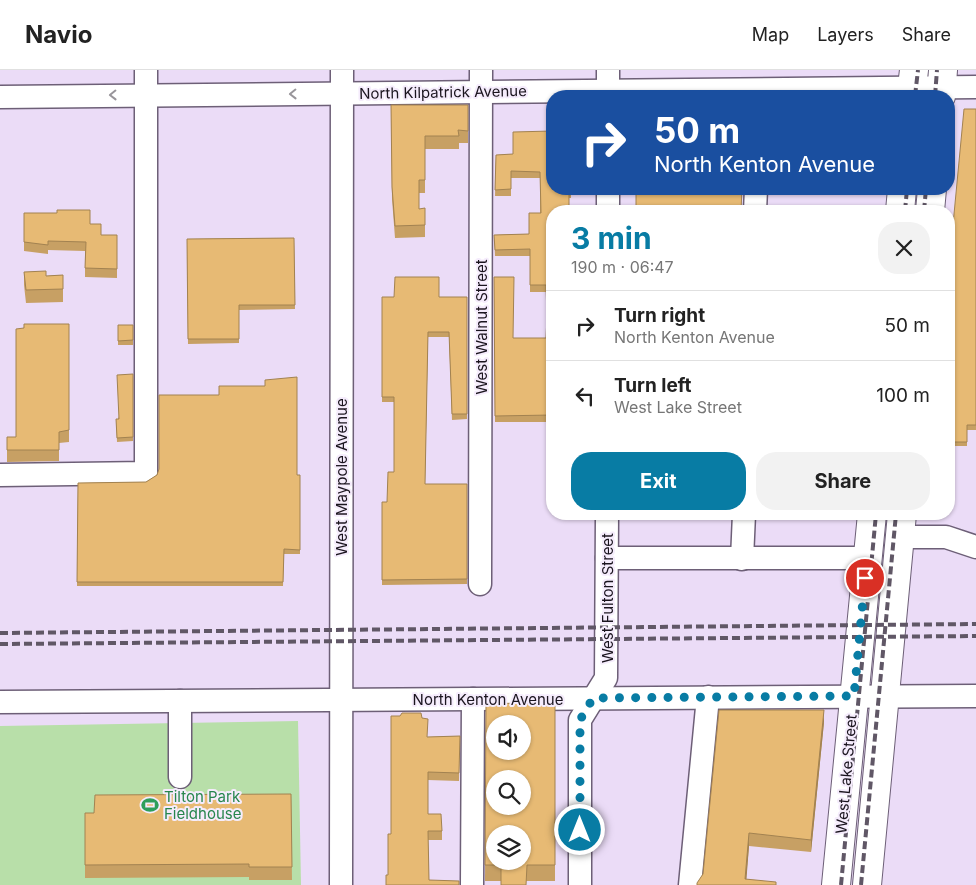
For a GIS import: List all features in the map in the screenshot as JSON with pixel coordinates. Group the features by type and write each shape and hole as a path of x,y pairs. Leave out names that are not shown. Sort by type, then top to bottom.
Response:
{"main road":[{"name":"West Lake Street","path":"867,885 869,697 867,558 871,520"},
{"name":"West Lake Street","path":"851,885 885,520"},
{"name":"West Lake Street","path":"836,885 900,526"}],"street":[{"path":"0,475 146,473 146,70"},
{"name":"West Maypole Avenue","path":"341,885 342,70"},
{"name":"North Kilpatrick Avenue","path":"0,97 342,93 481,81 608,86 927,85 976,87"},
{"name":"West Walnut Street","path":"480,584 481,81"},
{"name":"West Fulton Street","path":"580,885 580,720 606,678 607,520"},
{"path":"742,559 744,520"},
{"path":"900,526 946,537 976,547"},
{"path":"607,558 867,558"},
{"name":"North Kenton Avenue","path":"0,702 976,696"},
{"path":"690,885 708,698"},
{"path":"472,885 473,699"},
{"path":"180,701 180,777"}],"green space":[{"name":"Tilton Park Fieldhouse","path":"298,721 301,885 0,885 0,726"}],"building":[{"path":"391,105 468,105 468,131 458,130 459,136 425,136 425,180 419,180 419,209 425,208 425,225 395,226 392,187"},
{"path":"964,109 976,109 976,425 967,425 967,442 955,442 955,205"},
{"path":"546,131 546,195 569,195 569,205 546,205 546,285 530,285 530,249 495,250 494,235 529,234 529,213 541,213 540,172 511,171 511,189 495,190 496,155 513,154 513,132"},
{"path":"636,195 742,195 741,205 636,205"},
{"path":"57,210 90,210 90,224 101,224 101,235 117,235 117,269 85,268 86,242 48,241 48,245 24,242 24,213 57,213"},
{"path":"294,238 295,305 239,305 239,339 188,339 187,239"},
{"path":"46,271 46,276 63,275 63,289 26,290 24,272"},
{"path":"395,277 439,277 439,297 467,297 467,414 452,414 449,332 428,332 425,484 467,484 467,579 382,580 382,502 387,502 388,472 394,472 394,397 382,397 382,297 394,297"},
{"path":"494,277 514,277 513,338 546,338 546,415 495,416"},
{"path":"24,324 69,324 69,430 59,432 59,450 7,450 7,437 16,437 16,329 24,328"},
{"path":"118,325 133,325 133,340 118,341"},
{"path":"133,374 133,437 117,438 116,419 119,419 117,375"},
{"path":"297,377 297,475 300,475 300,550 284,549 283,582 77,582 78,483 146,482 157,475 159,469 159,395 219,395 219,386 265,386 265,380"},
{"path":"486,703 555,704 555,865 531,865 531,825 486,825 485,865"},
{"path":"719,710 824,710 811,840 749,833 745,879 776,882 776,885 697,885 703,874"},
{"path":"402,713 421,713 422,718 428,719 427,737 460,736 459,773 428,772 428,814 441,814 442,831 428,831 429,880 459,881 459,885 386,885 386,875 388,875 388,834 391,834 391,716 400,716"},
{"name":"Tilton Park Fieldhouse","path":"291,794 292,867 249,867 249,864 85,865 85,813 94,813 95,795"},
{"path":"501,870 527,870 526,885 501,885"}],"railway":[{"path":"916,90 918,70"},
{"path":"935,90 937,70"},
{"path":"906,195 906,205"},
{"path":"925,195 925,205"},
{"path":"841,885 875,520"},
{"path":"861,885 895,520"},
{"path":"0,633 976,624"},
{"path":"0,644 976,636"}],"place":[{"name":"Tilton Park Fieldhouse","path":"150,805"}],"route":[{"path":"580,830 580,720 593,698 854,696 865,578"}]}
